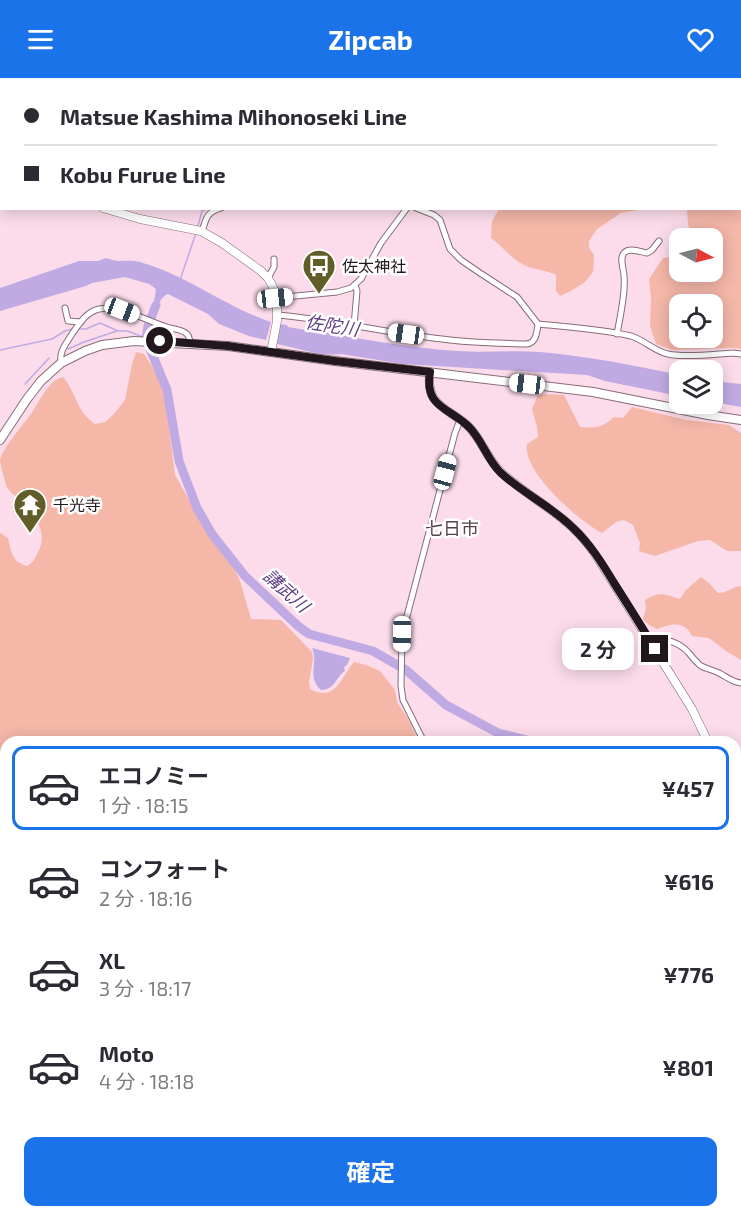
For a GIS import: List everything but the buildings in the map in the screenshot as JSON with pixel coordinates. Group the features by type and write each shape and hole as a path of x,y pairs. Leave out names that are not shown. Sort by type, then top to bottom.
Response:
{"main road":[{"path":"110,210 140,219 199,230 222,243 261,271 273,286 275,298 277,318 271,348"},
{"path":"0,440 41,381 62,363 93,348 134,341 271,348 430,372 593,392 741,420"},
{"path":"430,372 428,389 431,397 474,433 498,470 572,526 586,541 692,709 705,736"}],"street":[{"path":"199,230 207,215 215,210"},
{"path":"275,298 346,290 355,285 381,243 406,210"},
{"path":"420,210 440,220 450,249 461,260 517,297 538,324 632,336 666,354 677,356 741,354"},
{"path":"617,334 624,282 623,254 630,250 647,253 659,241"},
{"path":"268,278 274,267 273,259"},
{"path":"354,327 357,291 355,285"},
{"path":"65,308 68,321 81,322"},
{"path":"62,363 61,351 81,322 90,313 106,308 122,310 186,333 190,343"},
{"path":"277,318 303,317 445,340 529,344 534,339 538,324"},
{"path":"421,736 403,700 401,660 403,626 460,420"},
{"path":"648,637 680,645 704,668 718,672 733,682 741,683"}],"shaded area":[{"path":"498,210 638,210 621,213 597,229 589,241 589,248 594,255 593,272 585,282 560,296 556,291 556,275 524,265 491,238 492,221"},
{"path":"687,210 741,210 741,349 672,350 656,344 650,326 649,279 663,258 669,257 669,282 723,282 723,228 689,228"},
{"path":"106,258 118,261 137,261 160,269 254,316 271,322 266,340 219,324 208,314 168,294 161,300 154,317 148,316 156,289 149,284 125,277 92,283 0,311 0,288 79,261 98,261"},
{"path":"280,324 420,348 467,352 540,352 575,356 669,373 669,394 587,375 403,364 341,354 318,353 277,344"},
{"path":"136,352 144,354 158,376 166,404 175,475 213,542 232,563 251,619 281,620 312,652 310,689 326,693 332,691 354,662 380,671 395,690 397,702 416,736 0,736 0,533 8,538 15,559 27,566 36,557 42,538 35,517 8,489 0,461 1,456 46,391 54,382 63,377 88,419 95,424 105,422 125,400"},
{"path":"723,382 741,384 741,407 723,404"},
{"path":"538,395 564,395 580,427 599,426 614,417 623,418 632,407 686,420 729,425 741,433 741,551 727,551 710,540 698,541 655,556 639,551 640,543 633,525 624,520 616,522 602,533 580,518 542,481 528,455 527,444 538,437 532,409"},
{"path":"701,577 718,593 741,586 741,660 709,638 692,636 683,626 672,625 657,629 643,619 646,609 645,600 662,594 680,599 686,590"},
{"path":"312,648 350,658 344,667 345,671 330,688 321,690 314,680"}],"waterway":[{"path":"198,226 202,211 204,210"},
{"path":"180,280 196,233"},
{"name":"講武川","path":"156,305 146,339 167,390 179,461 197,508 212,534 245,576 309,634 373,651 406,670 446,705 498,733 510,736"},
{"name":"講武川","path":"77,329 86,329 100,323 118,331 128,331 145,338"},
{"name":"講武川","path":"0,350 52,339 72,329"},
{"path":"68,349 117,331"},
{"path":"25,384 49,358"}],"place":[{"name":"佐太神社","path":"319,295"},
{"name":"千光寺","path":"30,534"}],"district":[{"name":"七日市","path":"452,529"}],"route":[{"path":"160,341 228,346 430,372 428,389 431,397 474,433 498,470 572,526 586,541 655,649"}],"water label":[{"name":"佐陀川","path":"332,326"}]}
